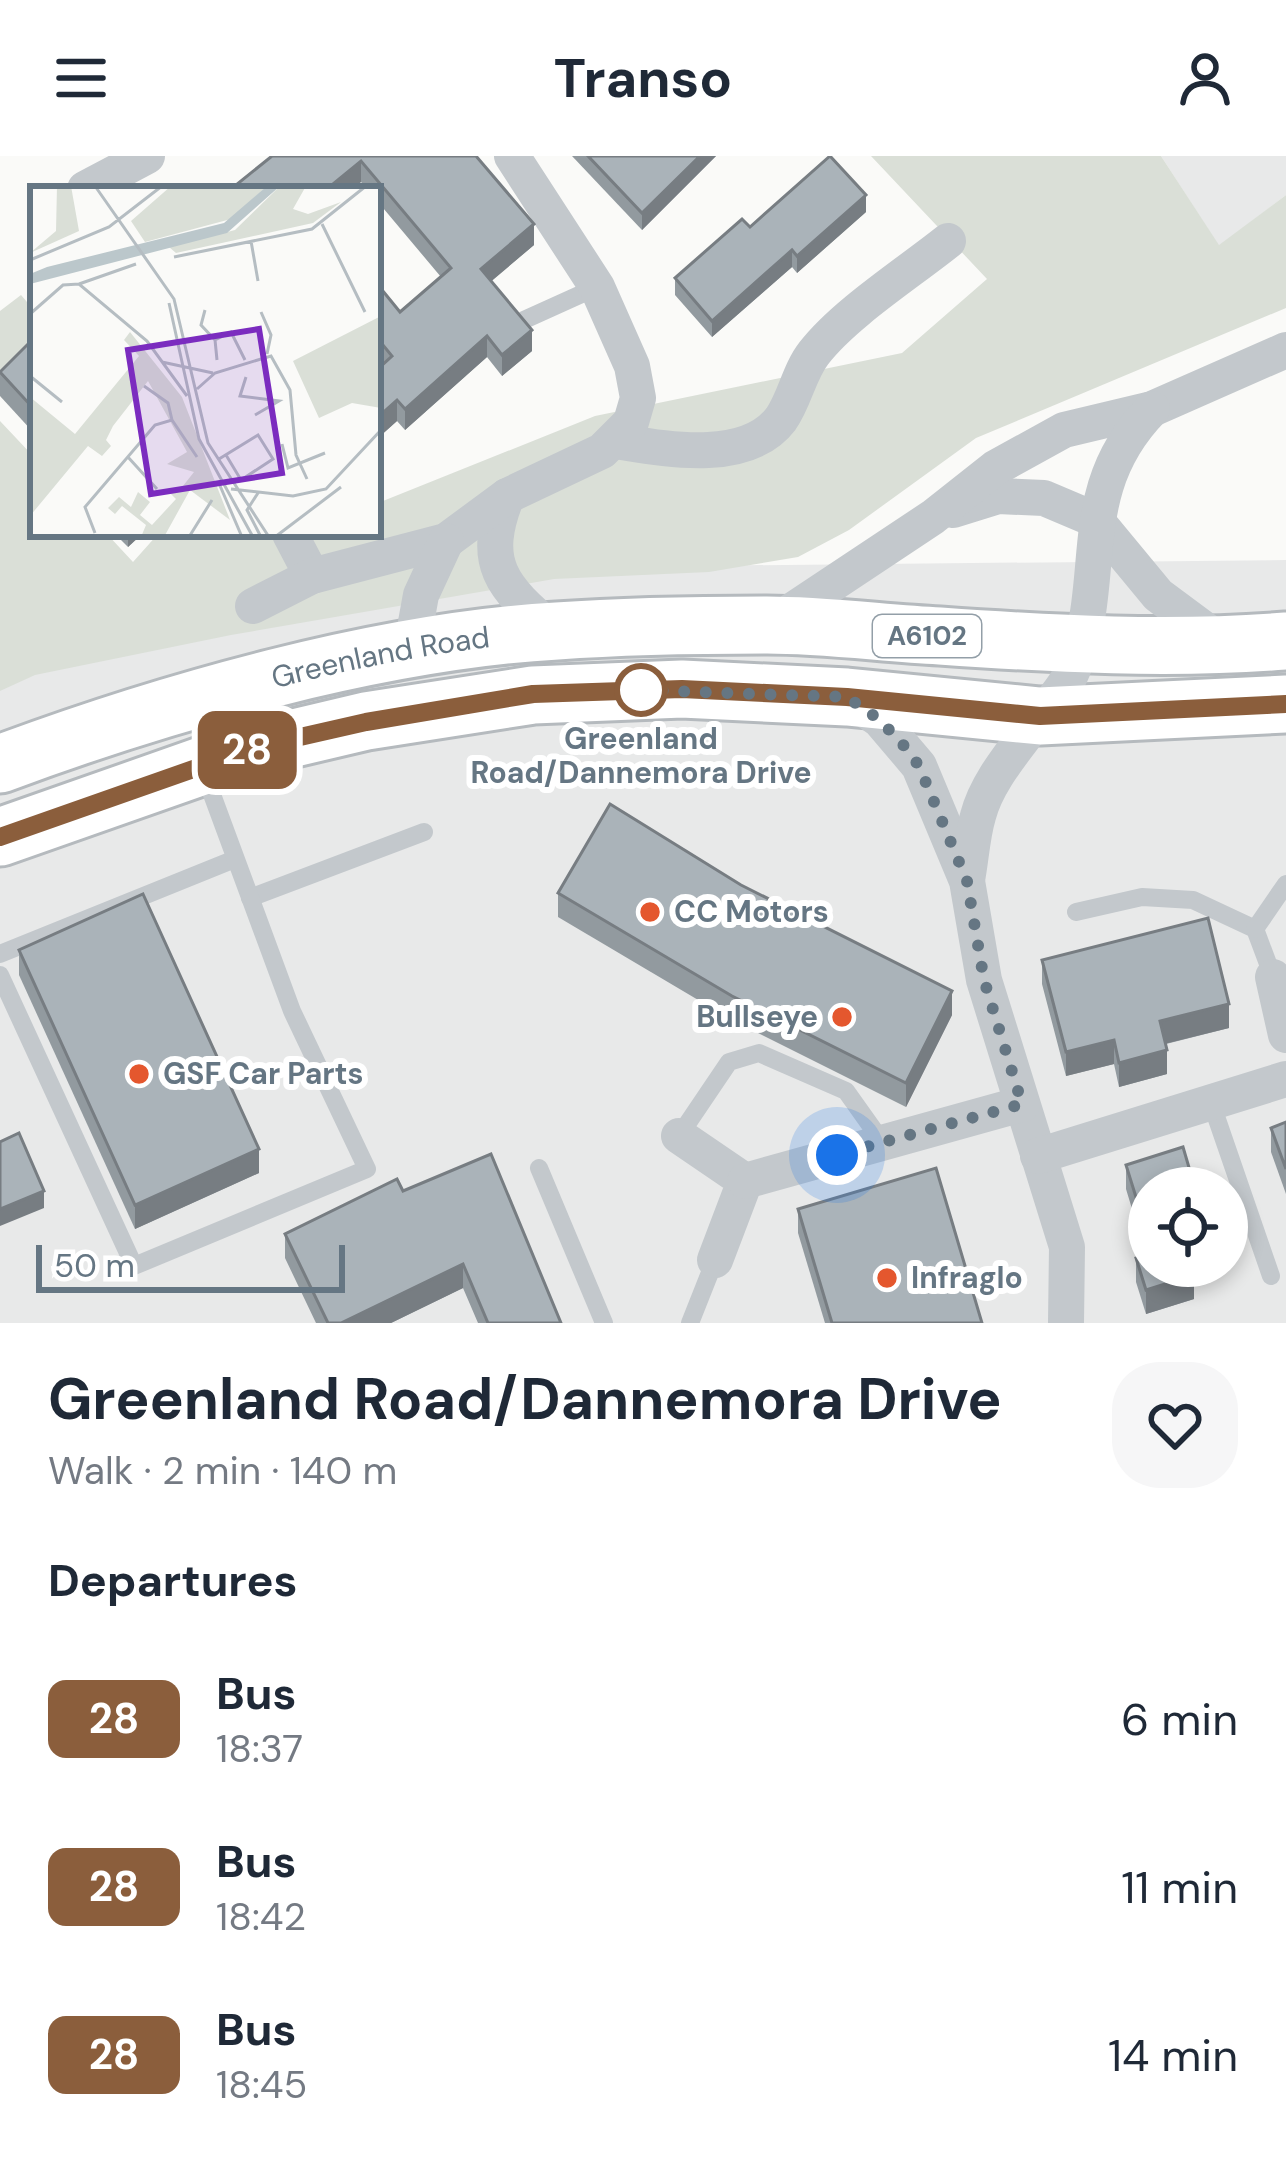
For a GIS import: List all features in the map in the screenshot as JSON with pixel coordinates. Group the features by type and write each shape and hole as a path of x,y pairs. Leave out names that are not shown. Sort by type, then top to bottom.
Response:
{"main road":[{"name":"Greenland Road","path":"6,758 206,698 411,650 554,631 771,625 1082,643 1226,646 1286,640"},
{"name":"Greenland Road","path":"0,837 256,747 366,722 533,694 682,689 847,697 1040,716 1286,704"}],"street":[{"path":"91,186 148,156"},
{"path":"253,606 312,576 446,541 507,496 616,441 631,422 638,398 632,366 596,287 512,156"},
{"path":"616,441 714,450 770,432 784,414 812,355 948,241"},
{"path":"771,625 933,517 994,468 1064,430 1152,410 1286,350"},
{"path":"967,881 978,812 1000,770 1071,675 1082,643 1096,520 1110,468 1129,433 1152,410"},
{"path":"507,496 494,528 494,559 506,586 554,631"},
{"path":"933,517 998,496 1044,498 1096,520 1158,595 1226,646"},
{"path":"292,537 312,576"},
{"path":"411,650 421,595 446,541"},
{"path":"847,697 880,720 919,766 967,881 984,980 1067,1247 1066,1323"},
{"path":"1273,977 1286,1034"},
{"path":"1039,1156 1286,1079"},
{"path":"679,1136 746,1181 1022,1104"},
{"path":"715,1260 746,1181"}],"lane":[{"path":"524,320 596,287"},
{"path":"0,974 134,1266 368,1169 292,1011 201,765"},
{"path":"250,898 424,832"},
{"path":"0,954 235,859"},
{"path":"1255,929 1286,884"},
{"path":"1076,912 1142,897 1193,900 1255,929 1273,977"},
{"path":"679,1136 729,1062 759,1053 846,1091 883,1143"},
{"path":"1211,1102 1271,1276"},
{"path":"539,1168 604,1323"},
{"path":"690,1323 715,1260"}],"shaded area":[{"path":"871,156 1161,156 1219,245 1286,195 1286,308 976,438 849,530 798,557 709,572 554,579 231,635 35,675 0,691 0,421 30,453 30,537 110,537 133,562 155,537 381,537 381,502 595,416 902,353 987,279"},
{"path":"1161,156 1286,156 1286,195 1219,246"},
{"path":"21,295 30,306 30,359 0,386 0,311"},
{"path":"1286,560 1286,1323 0,1323 0,682 104,643 571,567"}],"building":[{"path":"272,156 476,156 534,224 481,269 532,330 502,355 487,336 405,409 397,400 381,414 381,366 392,356 381,343 381,289 400,312 451,268 361,161 331,186 235,186"},
{"path":"588,156 700,156 642,213"},
{"path":"830,156 866,195 797,256 792,250 712,321 675,278 742,219 750,227"},
{"path":"30,342 30,405 0,372"},
{"path":"610,804 741,885 952,991 906,1083 732,996 558,893"},
{"name":"GSF Car Parts","path":"143,894 259,1149 135,1205 19,950"},
{"path":"1208,918 1229,1004 1160,1021 1167,1050 1119,1063 1114,1040 1066,1052 1042,960"},
{"path":"1286,1122 1286,1169 1271,1128"},
{"path":"19,1133 44,1191 0,1209 0,1142"},
{"path":"1183,1147 1189,1167 1128,1167 1128,1171 1126,1165"},
{"path":"491,1154 561,1323 488,1323 463,1264 341,1323 328,1323 285,1234 397,1179 403,1191"},
{"name":"Infraglo","path":"936,1168 982,1323 832,1323 798,1209"}],"bus line":[{"name":"28","path":"0,837 256,747 366,722 533,694 682,689 847,697 1040,716 1286,704"}],"place":[{"name":"Greenland Road/Dannemora Drive","path":"641,690"},
{"name":"CC Motors","path":"650,912"},
{"name":"Bullseye","path":"842,1017"},
{"name":"GSF Car Parts","path":"139,1074"},
{"name":"Infraglo","path":"887,1278"}],"route":[{"path":"641,690 847,697 880,720 919,766 967,881 984,980 1022,1104 837,1155"}]}
